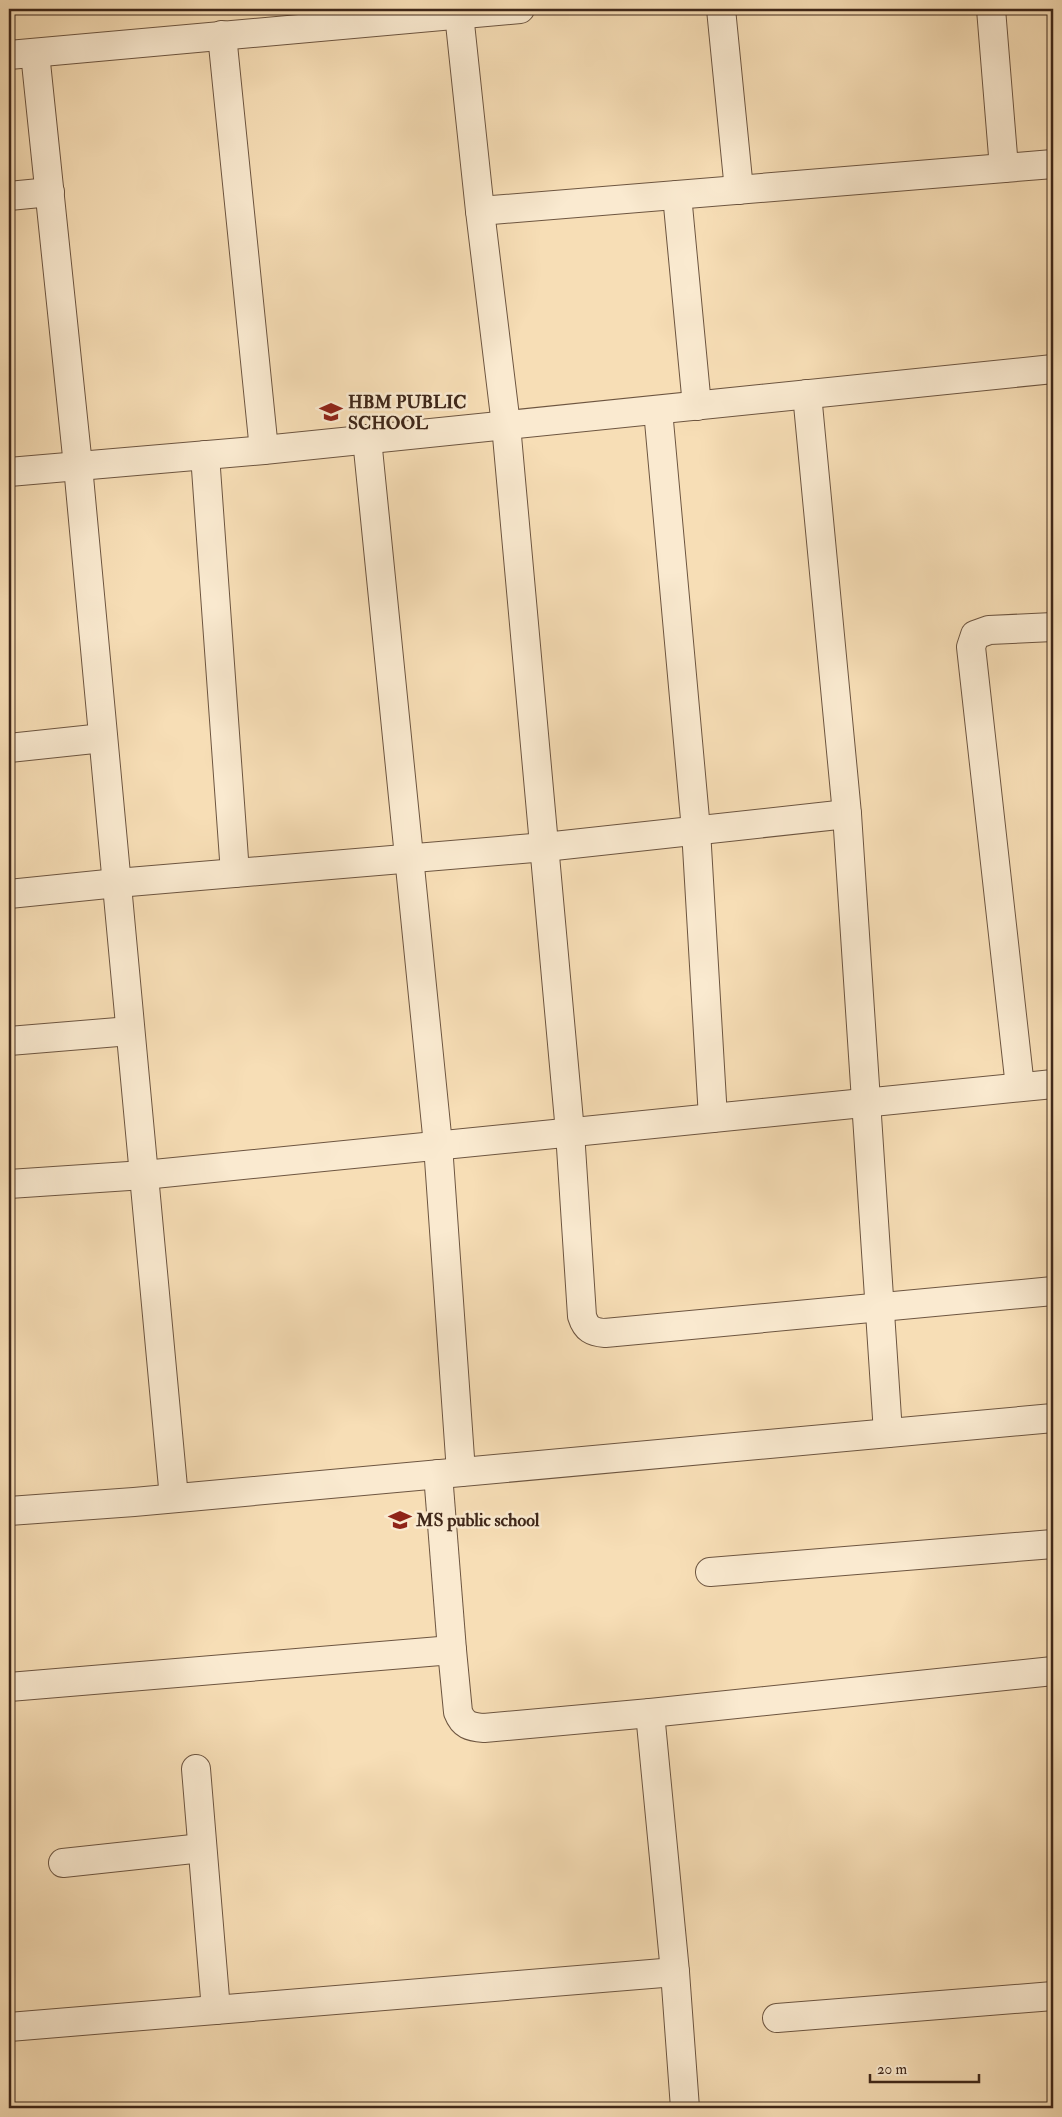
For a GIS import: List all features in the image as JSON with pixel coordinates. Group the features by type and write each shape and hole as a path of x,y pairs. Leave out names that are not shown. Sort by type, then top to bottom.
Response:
{"street":[{"path":"174,1498 78,466 50,192 22,54 222,35 393,14 459,14 520,9"},
{"path":"721,9 739,190"},
{"path":"991,9 1004,168"},
{"path":"459,14 480,211 506,425 570,1132 582,1316 586,1326 594,1332 605,1333 1053,1291"},
{"path":"222,35 264,450"},
{"path":"480,211 1053,164"},
{"path":"9,196 50,192"},
{"path":"676,195 697,406"},
{"path":"9,472 264,450 1053,370"},
{"path":"807,394 847,814 888,1433"},
{"path":"658,410 696,830 713,1118"},
{"path":"367,439 438,1145 450,1473 452,1650 458,1712 461,1721 470,1727 484,1728 650,1713 1053,1671"},
{"path":"205,455 235,873"},
{"path":"1020,1087 971,646 975,635 989,630 1053,627"},
{"path":"9,748 103,738"},
{"path":"9,894 117,882 545,847 847,814"},
{"path":"9,1041 130,1031"},
{"path":"9,1184 144,1175 1053,1084"},
{"path":"9,1512 1053,1418"},
{"path":"710,1572 1053,1544"},
{"path":"9,1687 452,1650"},
{"path":"650,1713 675,1972 685,2108"},
{"path":"196,1769 216,2010"},
{"path":"63,1863 202,1848"},
{"path":"9,2027 675,1972"},
{"path":"777,2018 1053,1996"}],"place":[{"name":"HBM PUBLIC SCHOOL","path":"331,412"},
{"name":"MS public school","path":"400,1520"}]}
